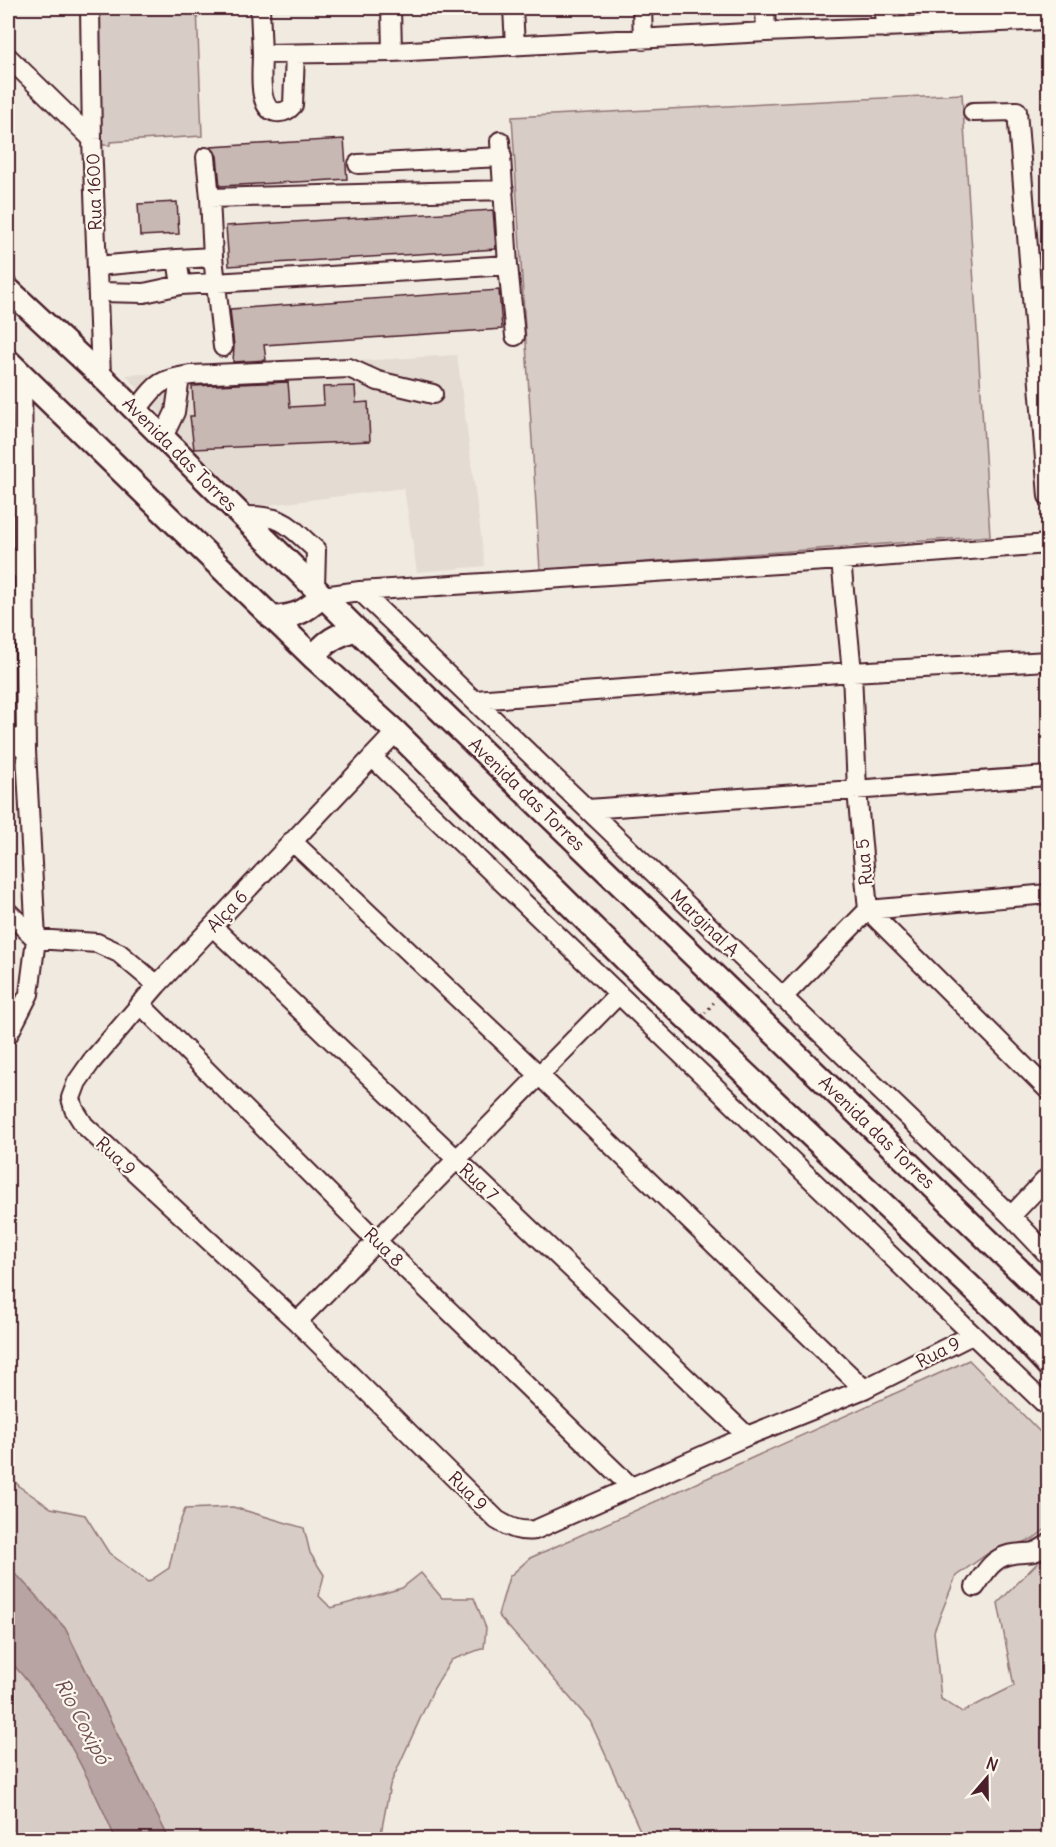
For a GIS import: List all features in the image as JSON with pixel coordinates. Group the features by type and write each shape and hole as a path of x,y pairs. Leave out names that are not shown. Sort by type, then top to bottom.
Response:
{"main road":[{"name":"Avenida das Torres","path":"8,289 101,376 356,629 1048,1298"},
{"path":"15,367 272,618 396,732 694,1025 1006,1320 1048,1365"},
{"path":"272,618 303,612 319,591"},
{"path":"314,658 323,645 335,636 356,629"},
{"path":"1021,1338 1048,1339"}],"street":[{"name":"Rua 1600","path":"90,8 92,139 101,376"},
{"path":"260,8 263,97 265,106 273,112 289,109 293,105 295,54"},
{"path":"391,8 392,52"},
{"path":"513,8 515,46"},
{"path":"642,8 643,40"},
{"path":"765,8 766,32"},
{"path":"884,8 885,28"},
{"path":"262,54 392,52 885,28 1014,15 1048,20"},
{"path":"8,57 92,139"},
{"path":"974,112 1017,111 1048,496"},
{"path":"358,164 501,149 515,336"},
{"path":"206,157 213,257 223,347"},
{"path":"210,198 504,190"},
{"path":"98,266 213,257"},
{"path":"177,259 181,285"},
{"path":"99,292 144,293 181,285 508,265"},
{"path":"8,1035 30,994 36,939 26,751 23,572 15,367"},
{"path":"136,411 157,384 180,376 349,368 378,381 433,394"},
{"path":"163,438 175,412 180,376"},
{"path":"319,591 360,591 841,560 1048,544"},
{"path":"8,556 23,572"},
{"name":"Rua 5","path":"841,560 852,672 857,790 868,910 1048,1090"},
{"name":"Marginal A","path":"360,591 1011,1216 1048,1255"},
{"path":"475,700 852,672 1048,661"},
{"name":"Alça 6","path":"71,1098 77,1082 87,1067 140,1004 396,732"},
{"path":"8,734 26,751"},
{"path":"372,757 1048,1407"},
{"path":"588,809 1048,776"},
{"path":"292,841 539,1075 864,1389"},
{"path":"782,998 868,910 1048,894"},
{"path":"8,912 36,939 97,943 119,953 157,985"},
{"name":"Rua 7","path":"213,927 747,1436"},
{"path":"297,1322 619,994"},
{"name":"Rua 8","path":"140,1004 377,1241 631,1487"},
{"name":"Rua 9","path":"71,1098 74,1109 84,1125 297,1322 497,1520 511,1528 524,1531 535,1530 747,1436 864,1389 972,1335"},
{"path":"1011,1216 1048,1177"},
{"path":"975,1587 990,1565 1007,1555 1037,1553 1048,1544"}],"path":[{"path":"694,1025 728,988"}],"shaded area":[{"path":"92,8 197,8 202,136 95,145"},
{"path":"962,94 990,536 540,570 512,117"},
{"path":"457,355 485,566 417,572 404,488 245,508 126,375"},
{"path":"969,1360 1048,1440 1048,1527 1033,1539 990,1552 956,1576 934,1631 941,1699 962,1712 1014,1686 998,1603 1048,1552 1048,1839 644,1839 590,1721 498,1615 509,1577 530,1558"},
{"path":"8,1474 20,1487 51,1508 85,1515 109,1553 148,1582 169,1568 185,1509 233,1507 304,1528 310,1553 324,1575 319,1596 331,1608 402,1588 421,1573 442,1598 474,1598 486,1628 484,1648 451,1660 434,1688 390,1785 380,1839 8,1839"}],"water":[{"name":"Rio Coxipó","path":"8,1570 19,1577 65,1628 169,1839 115,1839 72,1748 43,1702 8,1659"}],"building":[{"path":"344,139 347,179 315,181 220,186 217,156 211,147"},
{"path":"177,202 179,234 140,236 138,204"},
{"path":"493,210 496,249 229,266 226,226"},
{"path":"499,290 502,329 264,345 266,360 233,362 234,346 230,309"},
{"path":"288,382 290,407 324,405 323,387 355,386 356,403 368,402 370,441 194,449 190,416 194,416 192,386"}]}
